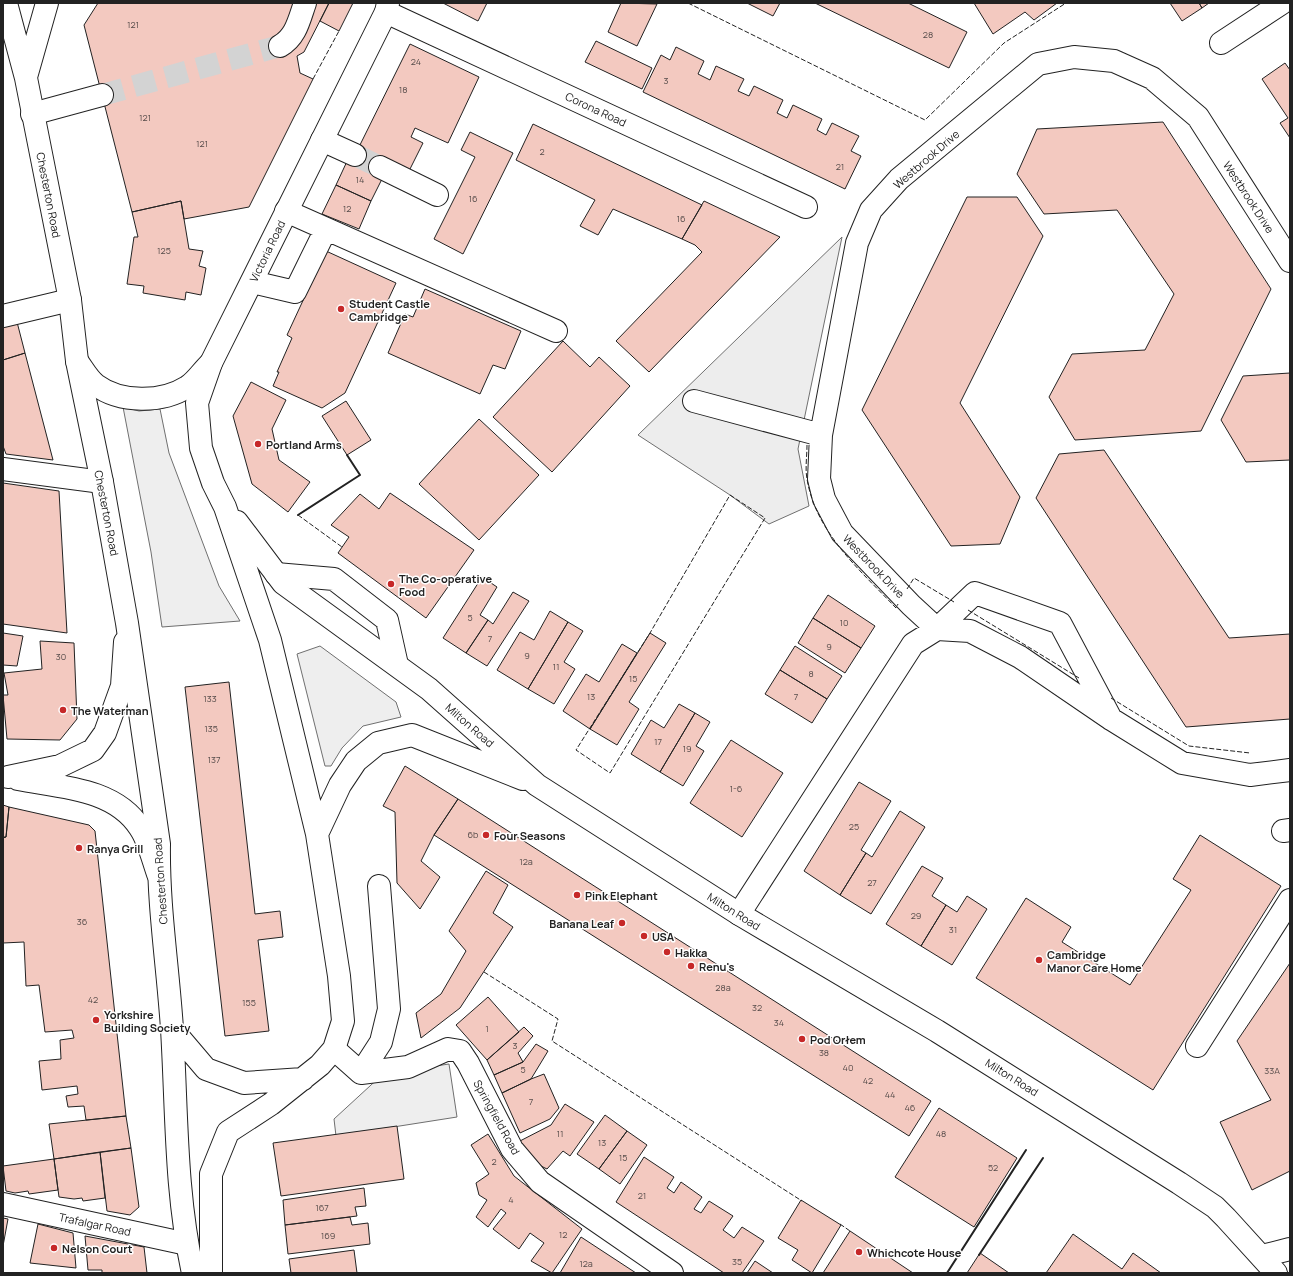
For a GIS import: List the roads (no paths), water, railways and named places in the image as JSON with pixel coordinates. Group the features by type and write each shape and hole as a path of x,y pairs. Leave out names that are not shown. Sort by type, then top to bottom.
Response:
{"main road":[{"name":"Chesterton Road","path":"6,3 26,78 70,300 77,361 102,482 127,623 159,844 158,874 172,1029 176,1158 187,1244 193,1273"},
{"path":"26,78 48,3"},
{"path":"280,46 288,42 293,35 305,3"},
{"path":"1221,43 1282,3"},
{"name":"Victoria Road","path":"225,507 213,483 201,448 197,403 211,363 387,8"},
{"name":"Corona Road","path":"387,8 806,208"},
{"name":"Westbrook Drive","path":"937,629 911,605 842,533 824,499 820,478 821,436 856,243 871,210 900,179 1038,64 1074,57 1114,61 1152,78 1198,117 1290,261"},
{"path":"32,114 102,95"},
{"path":"322,140 355,155"},
{"path":"380,167 437,194"},
{"path":"286,211 556,331"},
{"path":"252,282 295,292 326,229"},
{"path":"3,316 70,300"},
{"path":"77,361 95,384 111,395 143,399 165,396 187,387 211,363"},
{"path":"694,401 821,436"},
{"path":"3,470 102,482"},
{"path":"211,1273 211,1174 228,1132 271,1104 320,1065 334,1049 342,1021 339,976 317,834 270,640 225,507"},
{"name":"Milton Road","path":"225,507 283,583 429,689 537,785 739,914 937,1031 1179,1183 1215,1207 1262,1256 1276,1273"},
{"path":"276,574 334,579 358,597 387,620 397,665"},
{"path":"739,914 913,644 937,629 975,593 1060,623 1111,719"},
{"path":"6,776 60,766 93,750 105,733 122,686 127,623"},
{"path":"937,629 970,631 1020,657 1111,719 1182,763 1250,775 1290,770"},
{"path":"317,834 340,784 356,761 378,743 412,735 537,785"},
{"path":"6,776 106,798 116,804 140,828 158,874"},
{"path":"334,1049 361,1073 380,1042 389,1009 379,886"},
{"path":"1197,1046 1290,900"},
{"path":"172,1029 206,1069 244,1083 303,1080"},
{"name":"Springfield Road","path":"361,1073 408,1067 448,1049 460,1051 468,1063 512,1149 540,1182 672,1273"},
{"name":"Trafalgar Road","path":"4,1199 187,1244"},
{"path":"1262,1256 1290,1249"}],"tunnel":[{"path":"102,95 280,46"},
{"path":"355,155 380,167"}],"place":[{"name":"Student Castle Cambridge","path":"341,309"},
{"name":"Portland Arms","path":"258,444"},
{"name":"The Co-operative Food","path":"391,584"},
{"name":"The Waterman","path":"63,710"},
{"name":"Four Seasons","path":"486,835"},
{"name":"Ranya Grill","path":"79,848"},
{"name":"Pink Elephant","path":"577,895"},
{"name":"Banana Leaf","path":"622,923"},
{"name":"USA","path":"644,936"},
{"name":"Hakka","path":"667,952"},
{"name":"Cambridge Manor Care Home","path":"1039,960"},
{"name":"Renu's","path":"691,966"},
{"name":"Yorkshire Building Society","path":"96,1020"},
{"name":"Pod Orłem","path":"802,1039"},
{"name":"Nelson Court","path":"54,1248"},
{"name":"Whichcote House","path":"859,1252"}]}
